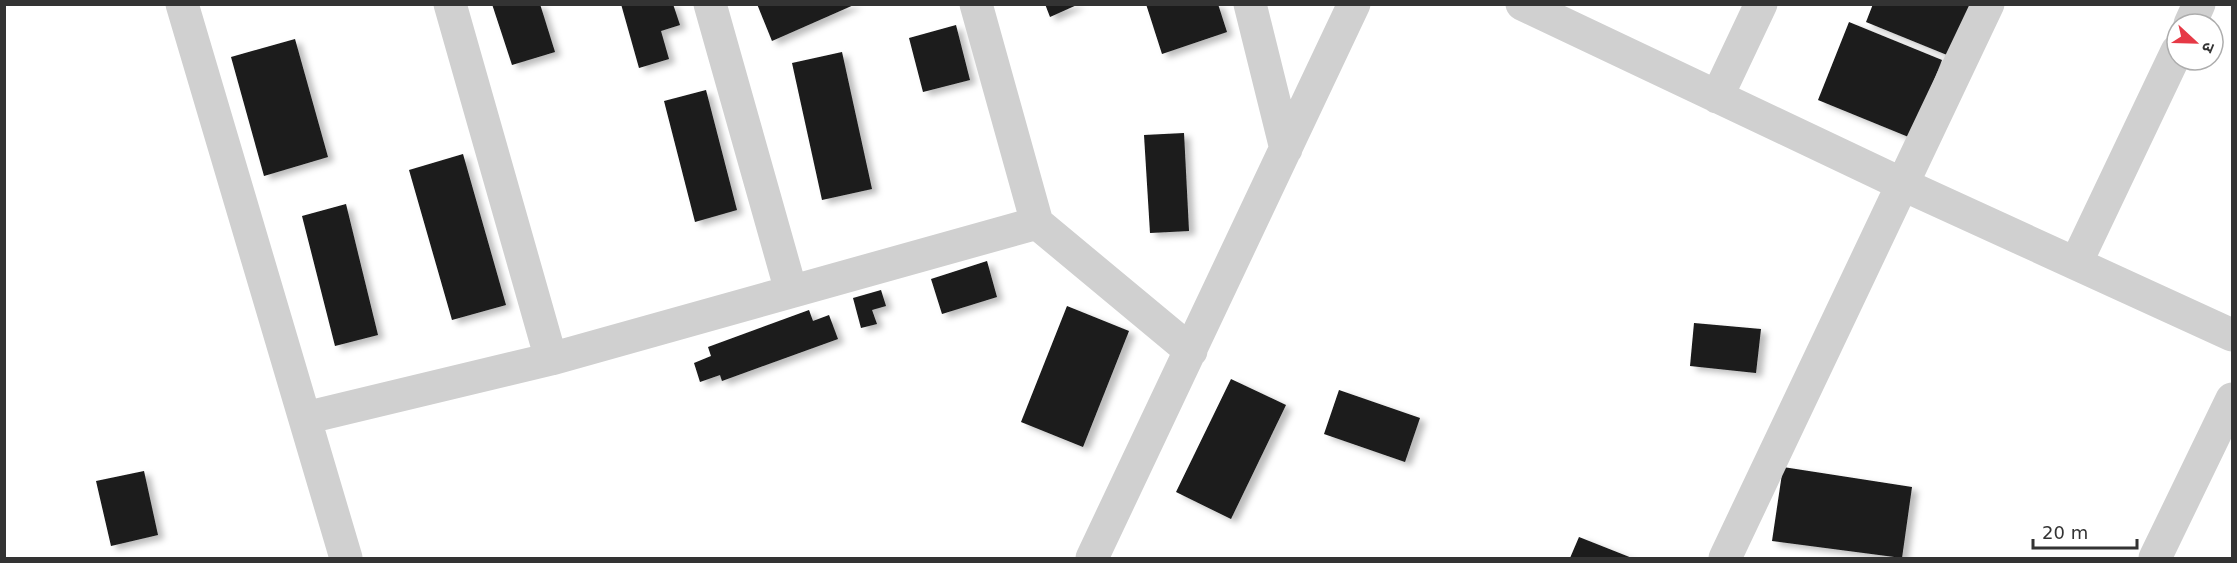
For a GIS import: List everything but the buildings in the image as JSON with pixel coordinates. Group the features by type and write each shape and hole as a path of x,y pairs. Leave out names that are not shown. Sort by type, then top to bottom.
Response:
{"street":[{"path":"182,4 346,558"},
{"path":"450,4 551,359"},
{"path":"710,4 791,291"},
{"path":"976,4 1036,223 1191,351"},
{"path":"1250,4 1286,149"},
{"path":"1092,558 1354,4"},
{"path":"1717,97 1761,4"},
{"path":"1725,558 1988,4"},
{"path":"1539,8 1717,97 2232,335"},
{"path":"2076,264 2167,72"},
{"path":"305,418 551,359 1036,223"},
{"path":"2155,558 2232,399"}]}
